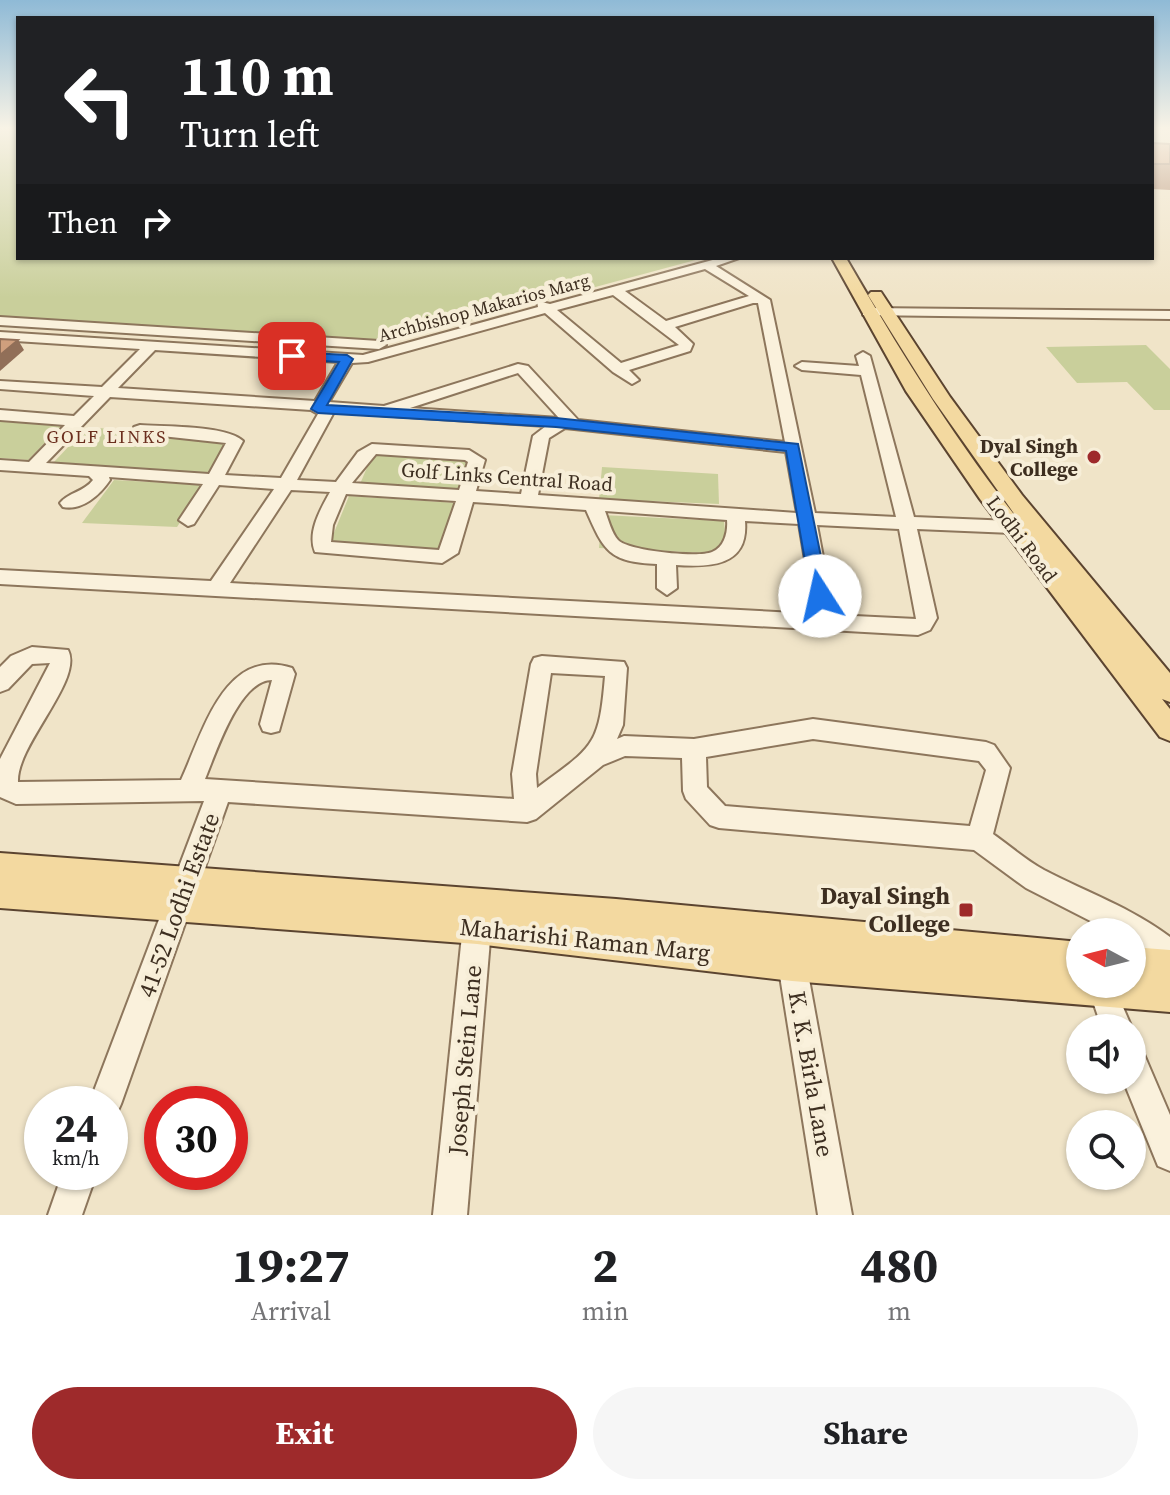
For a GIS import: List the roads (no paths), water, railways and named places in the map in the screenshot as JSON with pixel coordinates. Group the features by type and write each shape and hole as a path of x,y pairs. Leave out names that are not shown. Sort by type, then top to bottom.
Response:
{"main road":[{"name":"Lodhi Road","path":"842,261 1008,493 1170,691"},
{"name":"Lodhi Road","path":"880,317 915,391 1012,527 1170,729"},
{"name":"Maharishi Raman Marg","path":"0,868 183,894"},
{"name":"Maharishi Raman Marg","path":"0,892 183,894 478,916 790,948 1066,983"},
{"name":"Maharishi Raman Marg","path":"790,948 1066,958"},
{"path":"1146,965 1170,967"},
{"name":"Maharishi Raman Marg","path":"1146,992 1170,994"}],"street":[{"name":"Archbishop Makarios Marg","path":"0,321 371,346 615,290 710,262"},
{"name":"Archbishop Makarios Marg","path":"0,336 347,359 376,356 710,262"},
{"path":"710,262 767,304 825,621"},
{"path":"615,290 664,326 686,347 618,369"},
{"path":"664,326 761,298"},
{"path":"544,307 632,380"},
{"path":"880,317 1170,315"},
{"path":"880,317 1170,322"},
{"path":"33,467 152,345"},
{"path":"216,589 285,486 347,359"},
{"path":"0,577 923,625 927,618 907,523 865,364 802,366"},
{"path":"379,412 518,368 523,369 567,424"},
{"path":"0,385 379,412 429,433 475,457 477,464 449,553 442,557 329,550 322,548 321,532 340,489 368,450 429,433 567,424 793,448"},
{"path":"0,415 78,421"},
{"path":"528,501 541,436 567,424"},
{"path":"140,430 231,438 235,441 188,520"},
{"name":"Golf Links Central Road","path":"0,465 736,515 1012,527"},
{"path":"69,503 99,487 102,480 95,472"},
{"path":"593,505 611,545 636,557 708,560 720,557 734,539 736,515"},
{"path":"666,559 667,588"},
{"name":"41-52 Lodhi Estate","path":"0,683 18,658 61,656 62,662 29,722 7,773 4,783 8,789 16,793 198,790 215,793 216,809 112,1086"},
{"path":"527,811 524,774 542,664 616,668 612,725 595,758"},
{"path":"271,724 284,674 269,670 250,675 235,693 198,790 527,811 595,758 624,746 694,749 813,729 986,752 998,768 979,839"},
{"path":"694,749 695,791 719,817 979,839 1031,877 1108,914 1151,939 1170,955"},
{"name":"Joseph Stein Lane","path":"450,1215 478,916"},
{"name":"K. K. Birla Lane","path":"790,948 835,1215"},
{"path":"1145,1094 1170,1154"},
{"path":"65,1215 74,1190"}],"place":[{"name":"Dyal Singh College","path":"1094,457"},
{"name":"Dayal Singh College","path":"966,910"}],"district":[{"name":"GOLF LINKS","path":"107,437"}]}
